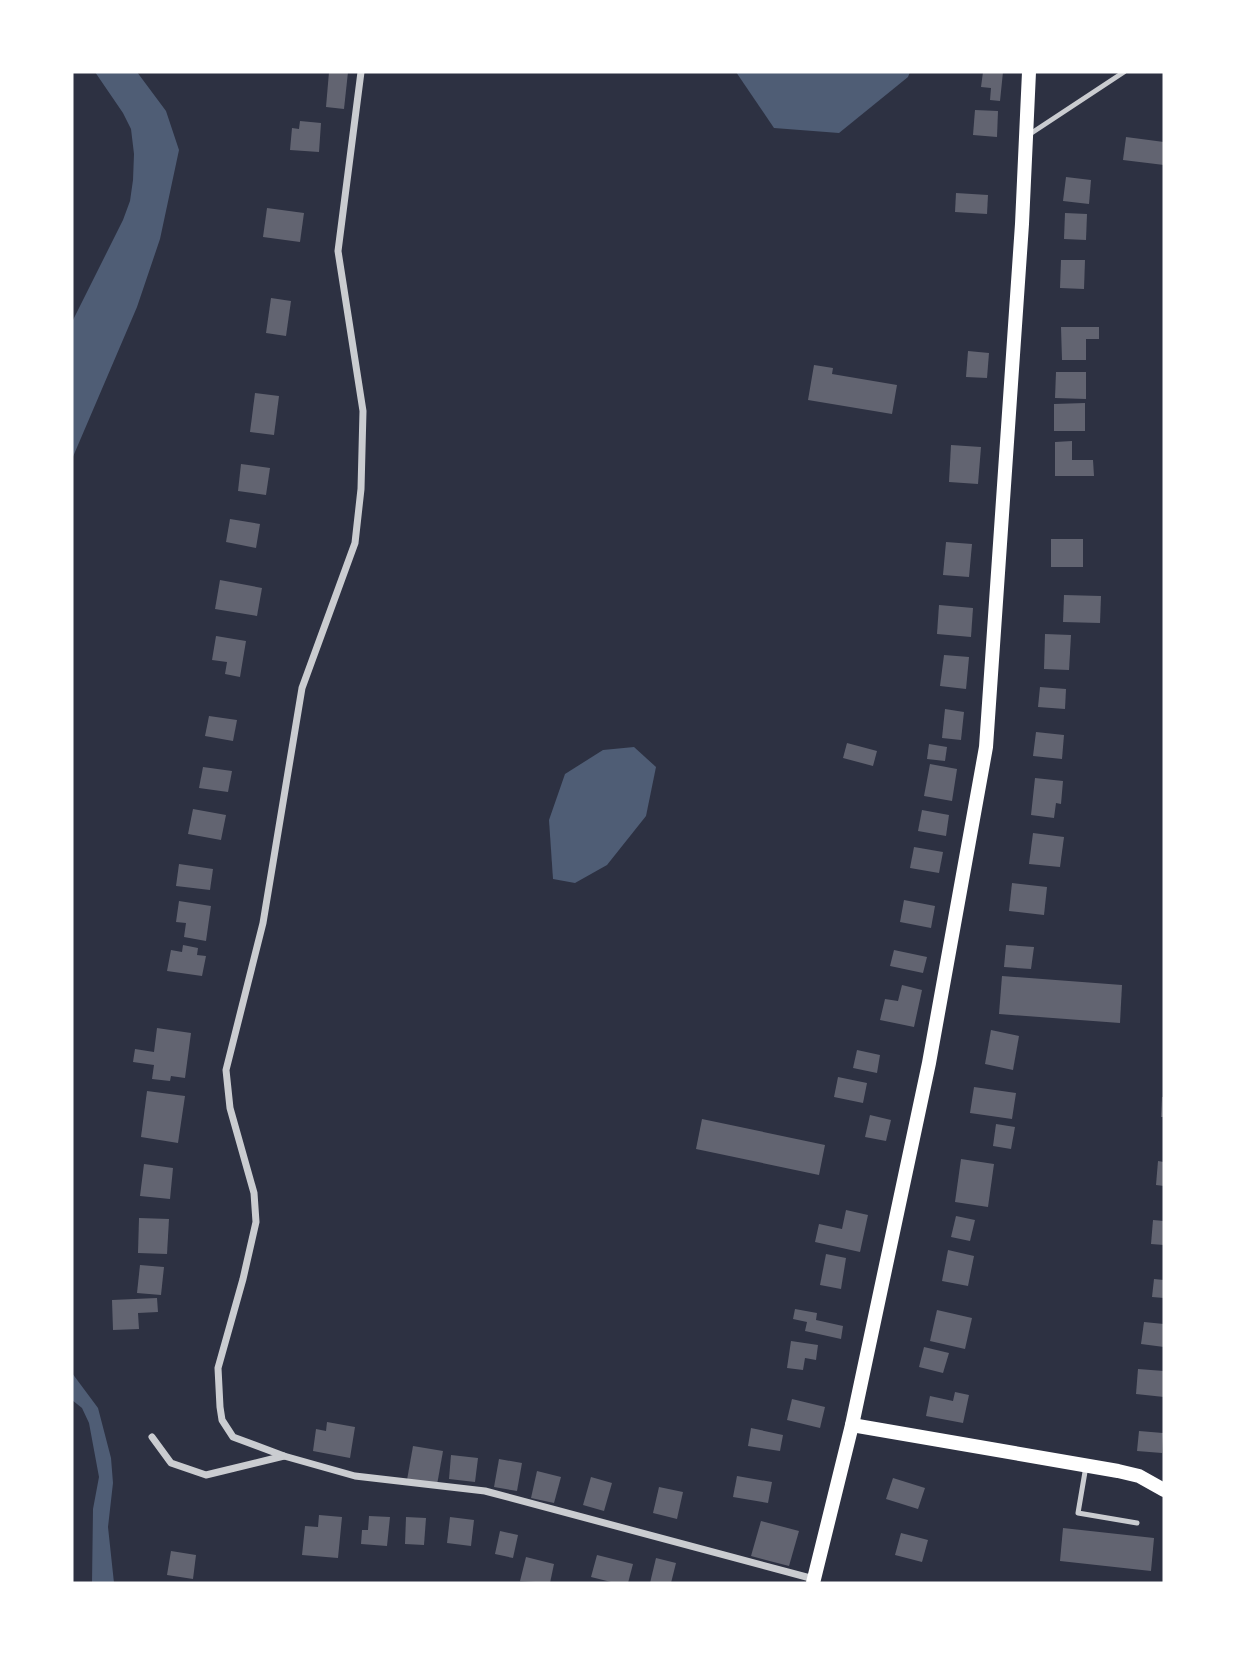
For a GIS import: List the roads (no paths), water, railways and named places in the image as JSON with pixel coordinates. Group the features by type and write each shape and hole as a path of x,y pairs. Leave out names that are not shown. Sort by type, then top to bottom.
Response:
{"main road":[{"path":"814,1581 852,1425 929,1063 986,747 1029,72"},
{"path":"852,1425 1139,1476 1163,1485"}],"street":[{"path":"361,72 338,251 363,411 361,489 355,543 302,688 263,923 226,1070 230,1108 254,1193 256,1222 218,1368 222,1420 233,1437 284,1456 355,1476 485,1491 814,1581"},
{"path":"152,1437 171,1463 206,1475 284,1456"}],"lane":[{"path":"1027,136 1124,72"},
{"path":"1086,1466 1078,1513 1137,1523"}],"water":[{"path":"95,72 137,72 166,111 179,150 160,239 137,307 72,459 72,322 123,220 130,201 133,180 131,129"},
{"path":"736,72 910,72 908,77 839,133 774,128"},
{"path":"634,747 656,767 646,816 607,865 575,883 553,879 549,820 565,774 603,750"},
{"path":"72,1373 98,1408 111,1458 113,1483 108,1527 114,1583 92,1583 93,1509 99,1477 89,1423 82,1408 72,1400"}]}
